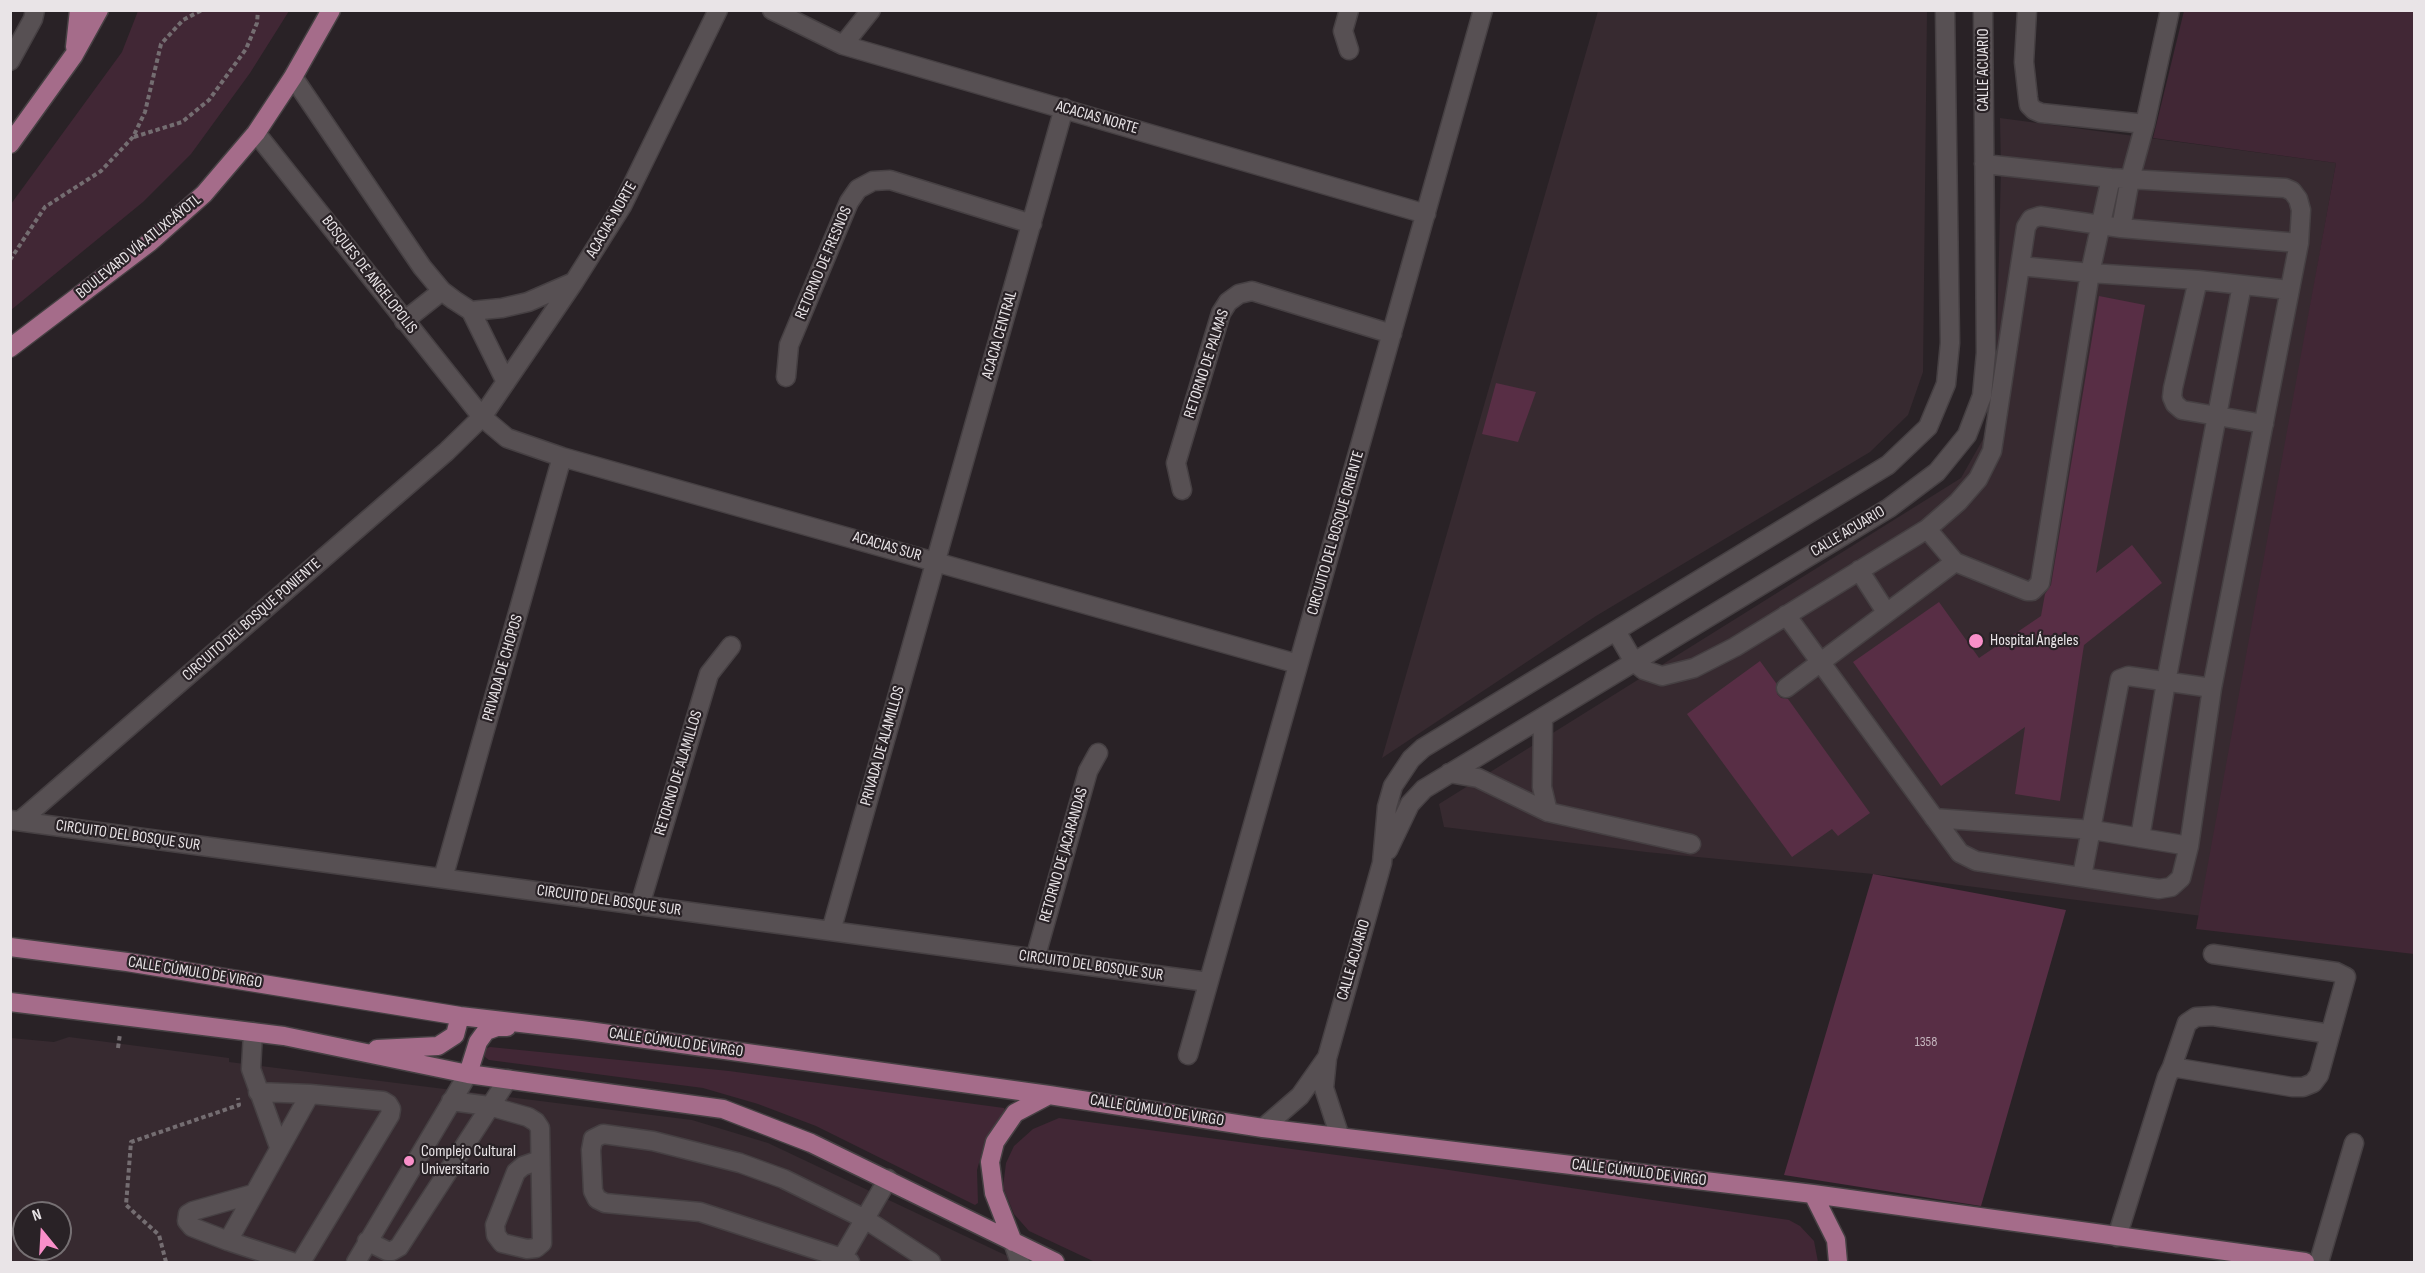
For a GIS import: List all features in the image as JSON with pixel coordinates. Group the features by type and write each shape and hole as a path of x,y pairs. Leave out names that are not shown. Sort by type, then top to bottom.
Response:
{"main road":[{"path":"74,55 79,10"},
{"path":"10,144 74,55 99,10"},
{"name":"BOULEVARD VÍA ATLIXCÁYOTL","path":"10,348 150,242 204,194 256,133 293,77 331,10"},
{"path":"10,938 63,954"},
{"name":"CALLE CÚMULO DE VIRGO","path":"10,947 127,962 460,1016 581,1030 1049,1095 1263,1128 1812,1194 2117,1237 2226,1258 2305,1263"},
{"path":"10,1002 253,1032 357,1050 468,1074 723,1109 811,1143 888,1179 1054,1263"},
{"path":"357,1050 438,1046 455,1035 460,1016"},
{"path":"468,1074 478,1042 486,1031 497,1027 581,1030"},
{"path":"1012,1242 994,1193 990,1162 995,1143 1015,1113 1049,1095"},
{"path":"1812,1194 1836,1240 1838,1263"}],"street":[{"path":"10,61 33,19 34,10"},
{"name":"ACACIAS NORTE","path":"482,417 574,282 622,206 718,10"},
{"name":"ACACIAS NORTE","path":"772,10 843,45 1426,214"},
{"path":"843,45 871,10"},
{"path":"1349,10 1343,31 1349,50"},
{"name":"CIRCUITO DEL BOSQUE ORIENTE","path":"1188,1055 1483,10"},
{"name":"CALLE ACUARIO","path":"1340,1137 1324,1088 1327,1058 1382,862 1387,807 1393,786 1411,759 1422,748 1888,465 1928,427 1946,384 1950,343 1945,10"},
{"name":"CALLE ACUARIO","path":"1382,862 1416,797 1424,789 1889,508 1937,472 1967,435 1982,396 1986,353 1983,10"},
{"path":"2121,228 2130,179 2145,124 2170,10"},
{"path":"2027,13 2024,62 2029,105 2034,110 2041,113 2145,124"},
{"path":"293,77 422,267 441,291 471,311 506,382"},
{"name":"ACACIA CENTRAL","path":"936,561 1064,108"},
{"name":"BOSQUES DE ANGELOPOLIS","path":"256,133 482,417"},
{"path":"1786,615 1960,853 1976,861 2159,890 2171,887 2181,879 2189,846 2211,688 2299,243 2301,210 2298,199 2292,191 2284,189 2111,178 1984,164"},
{"path":"1926,529 1955,562 2027,591 2032,591 2040,583 2090,273 2111,178"},
{"name":"RETORNO DE FRESNOS","path":"786,377 789,345 849,202 858,189 873,181 890,180 1032,224"},
{"path":"1616,631 1634,662 1644,670 1662,676 1694,668 1735,646 1926,529 1958,502 1978,479 1992,451 2026,227 2031,219 2040,216 2121,228 2299,243"},
{"path":"2020,266 2198,280 2289,291"},
{"path":"2198,280 2172,396 2175,404 2182,410 2264,424"},
{"path":"471,311 502,308 528,302 574,282"},
{"path":"2140,838 2166,682 2242,285"},
{"path":"405,321 441,291"},
{"name":"RETORNO DE PALMAS","path":"1182,490 1176,463 1221,313 1228,302 1239,294 1252,291 1392,334"},
{"name":"ACACIAS SUR","path":"482,417 507,438 562,457 1298,664"},
{"name":"CIRCUITO DEL BOSQUE PONIENTE","path":"15,820 446,452 482,417"},
{"name":"PRIVADA DE CHOPOS","path":"443,879 562,457"},
{"name":"PRIVADA DE ALAMILLOS","path":"831,931 936,561"},
{"path":"1786,688 1955,562"},
{"path":"1859,570 1886,612"},
{"name":"RETORNO DE ALAMILLOS","path":"640,905 709,674 731,646"},
{"path":"2082,876 2120,679 2128,676 2211,688"},
{"path":"1542,717 1542,787 1548,812"},
{"name":"RETORNO DE JACARANDAS","path":"1035,959 1088,771 1098,753"},
{"path":"1449,773 1478,777 1548,812 1691,844"},
{"path":"1934,818 2092,831 2189,846"},
{"name":"CIRCUITO DEL BOSQUE SUR","path":"15,820 1208,982"},
{"path":"2172,1067 2303,1087 2313,1083 2319,1075 2346,977 2336,972 2213,954"},
{"path":"2117,1237 2187,1023 2196,1017 2213,1016 2330,1034"},
{"path":"253,1032 250,1064 279,1147"},
{"name":"CALLE ACUARIO","path":"1263,1128 1300,1096 1327,1058"},
{"path":"356,1263 468,1074"},
{"path":"368,1241 387,1251 399,1247 508,1079"},
{"path":"258,1092 383,1101 391,1109 390,1115 301,1263"},
{"path":"228,1241 309,1094"},
{"path":"451,1101 489,1106 528,1117 540,1128 542,1244 536,1248 527,1249 502,1243 496,1235 495,1225 516,1172 523,1166 540,1160"},
{"path":"888,1179 865,1219 846,1260 700,1212 605,1203 597,1199 593,1191 591,1150 593,1139 603,1134 653,1141 740,1163 784,1179 865,1219 931,1263"},
{"path":"2319,1263 2354,1143"},
{"path":"253,1194 193,1211 188,1214 187,1221 192,1227 292,1263"},
{"path":"1012,1242 1020,1263"}],"path":[{"path":"10,260 45,207 101,171 133,137 145,112 161,44 183,20 202,10"},
{"path":"133,137 182,122 209,100 246,49 257,23 258,10"},
{"path":"166,1263 159,1235 126,1205 131,1142 239,1105 238,1095"}],"shaded area":[{"path":"138,11 289,11 250,73 191,154 143,202 11,310 11,204 122,52"},
{"path":"1598,11 1927,11 1923,372 1908,415 1870,452 1596,616 1382,758"},
{"path":"2184,11 2414,11 2414,954 2196,929 2336,163 2153,138"},
{"name":"Hospital Ángeles","path":"2000,118 2336,163 2202,916 1873,874 1646,852 1444,827 1439,804 1961,478 1995,418 2001,168"},
{"name":"Complejo Cultural Universitario","path":"69,1037 229,1058 229,1062 692,1120 768,1143 1020,1262 11,1262 11,1038 54,1042"},
{"path":"490,1047 729,1071 1004,1108 1006,1113 982,1152 977,1170 978,1203 975,1205 816,1126 758,1104 703,1088 489,1060 485,1057 485,1049"},
{"path":"1059,1118 1442,1169 1789,1220 1800,1226 1814,1241 1818,1262 1095,1262 1029,1231 1014,1214 1003,1187 1006,1163 1014,1146 1033,1129"}],"building":[{"path":"2099,296 2145,305 2096,573 2132,545 2162,583 2084,645 2060,801 2015,794 2025,727 1941,786 1853,662 1939,602 1979,658 2041,616 2045,594 2051,585"},
{"path":"1496,383 1536,392 1518,442 1482,434"},
{"path":"1760,661 1776,683 1777,694 1781,698 1788,699 1870,813 1838,836 1832,829 1792,857 1687,714"},
{"path":"1873,874 2066,910 1981,1206 1784,1175"}],"place":[{"name":"Hospital Ángeles","path":"1976,641"},
{"name":"Complejo Cultural Universitario","path":"409,1161"}]}
